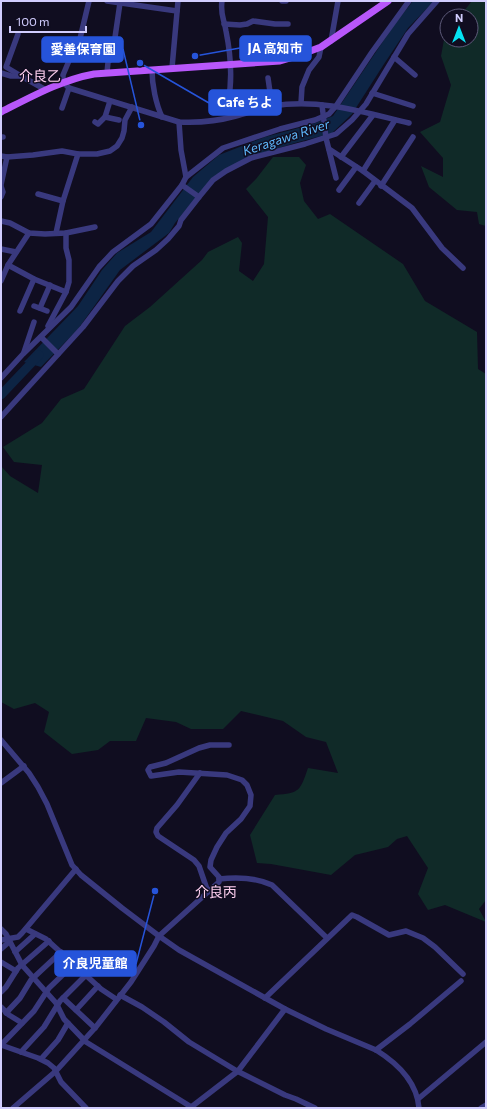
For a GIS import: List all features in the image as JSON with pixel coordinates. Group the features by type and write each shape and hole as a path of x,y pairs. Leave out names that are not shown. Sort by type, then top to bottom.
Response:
{"main road":[{"path":"1,112 63,82 80,77 107,73 280,61 321,47 388,1"}],"street":[{"path":"89,1 78,47 71,56 63,76 63,82 68,88 179,122 196,123 212,121 272,106 301,103 337,106 409,123"},
{"path":"107,1 161,10 177,11"},
{"path":"172,68 178,1"},
{"path":"222,1 220,11 232,64 231,87 228,102"},
{"path":"331,41 338,1"},
{"path":"186,177 223,148 280,129 315,120 329,114 337,106 372,52 409,1"},
{"path":"1,417 57,353 83,327 118,281 133,266 168,240 198,197 213,180 226,171 251,158 336,134 352,120 358,111 366,104 408,34 437,1"},
{"path":"107,73 108,62 112,58 120,3"},
{"path":"224,24 240,25 253,21 288,24"},
{"path":"18,34 6,68 46,90"},
{"path":"301,103 302,87 309,70 319,57 321,47"},
{"path":"55,48 71,56"},
{"path":"394,57 415,74"},
{"path":"152,70 152,78 162,117"},
{"path":"1,73 11,76 21,76"},
{"path":"268,78 272,106"},
{"path":"62,108 68,88"},
{"path":"372,93 413,106"},
{"path":"95,122 98,124 105,117 110,101"},
{"path":"322,105 326,137 336,178"},
{"path":"1,197 3,192 1,185 4,156 33,155 62,151 78,154 97,154 110,151 117,146 124,131 125,120 132,107"},
{"path":"341,157 373,115"},
{"path":"105,117 119,120"},
{"path":"363,171 395,120"},
{"path":"1,378 71,307 99,267 113,252 151,224 183,186 186,177 181,150 179,122"},
{"path":"381,186 413,137"},
{"path":"329,149 363,171 412,208 442,248 463,268"},
{"path":"56,233 63,201 78,154"},
{"path":"339,190 356,167"},
{"path":"360,204 375,181"},
{"path":"183,186 198,197"},
{"path":"38,194 63,201"},
{"path":"1,221 10,223 29,233 66,233 95,227"},
{"path":"1,280 3,272 29,233"},
{"path":"42,335 66,292 69,260 66,248 66,233"},
{"path":"1,249 16,252"},
{"path":"8,265 34,279 66,292"},
{"path":"20,311 34,279"},
{"path":"40,308 50,285"},
{"path":"34,306 47,311"},
{"path":"24,354 34,322"},
{"path":"42,335 57,353"},
{"path":"1,740 24,766 38,787 47,804 70,860 76,869 122,908 180,950 285,1009 326,1029 376,1050 396,1064 411,1083 420,1108"},
{"path":"219,879 210,867 211,860 226,833 246,814 250,806 251,795 247,785 236,777 227,775 179,772 151,776 148,770 150,766 179,758 199,748 229,745"},
{"path":"1,783 24,766"},
{"path":"200,773 177,805 157,828 156,832 158,836 194,860 199,866 208,892"},
{"path":"1,940 8,940 18,937 76,869"},
{"path":"219,879 232,877 263,880 272,885 327,938"},
{"path":"13,1108 56,1071 95,1028 131,982 159,936 219,882 219,879"},
{"path":"265,998 352,915 389,935 406,931 423,938 435,947 463,974"},
{"path":"1,929 4,931 22,965 46,991 64,1019 86,1042 191,1108 237,1071 285,1009"},
{"path":"26,929 49,941 98,986 118,997 142,1007 189,1042 237,1071 315,1108"},
{"path":"15,952 35,934"},
{"path":"1,949 8,940"},
{"path":"1,992 16,971 49,941"},
{"path":"6,1013 20,998 33,977 61,952"},
{"path":"1,962 16,971"},
{"path":"74,964 46,991 34,1011 1,1045 40,1059 52,1066 62,1082 86,1108"},
{"path":"21,1052 44,1027 63,998 86,975"},
{"path":"376,1050 410,1024 461,981"},
{"path":"76,1010 98,986"},
{"path":"63,998 95,1028"},
{"path":"1,1007 6,1013 22,1023"},
{"path":"40,1059 58,1040 68,1023"},
{"path":"418,1099 486,1042"},
{"path":"481,1108 486,1105"}],"green space":[{"path":"472,1 486,1 486,226 479,224 477,212 457,210 429,187 421,166 443,177 443,158 420,132 440,122 451,85 441,56 442,48 479,48 479,8 466,8"},
{"path":"273,157 299,157 306,165 300,183 304,201 318,219 330,214 403,264 425,301 477,332 478,369 486,374 486,900 479,909 486,922 445,905 428,910 418,894 428,868 407,836 397,839 388,847 355,855 331,875 271,864 257,863 250,835 275,795 294,792 298,789 303,782 308,768 338,773 326,742 306,737 283,721 241,711 223,729 191,729 176,722 146,718 136,741 110,741 98,750 72,754 44,732 49,712 35,703 14,709 1,702 1,466 10,476 38,493 42,465 14,462 3,447 42,423 61,399 84,389 125,326 150,307 202,260 208,252 238,237 242,243 239,271 253,281 264,264 268,217 246,189"}],"water":[{"path":"413,1 434,1 408,28 352,114 332,133 246,158 213,177 175,223 169,233 120,270 78,329 41,367 24,362 78,306 102,270 117,253 151,232 193,177 219,155 265,137 310,125 333,116 394,25"}],"waterway":[{"name":"Keragawa River","path":"1,395 39,355"}],"place":[{"name":"JA 高知市","path":"195,56"},
{"name":"Cafe ちよ","path":"140,63"},
{"name":"愛善保育園","path":"141,125"},
{"name":"介良児童館","path":"155,891"}],"district":[{"name":"介良乙","path":"40,76"},
{"name":"介良丙","path":"216,892"}]}
